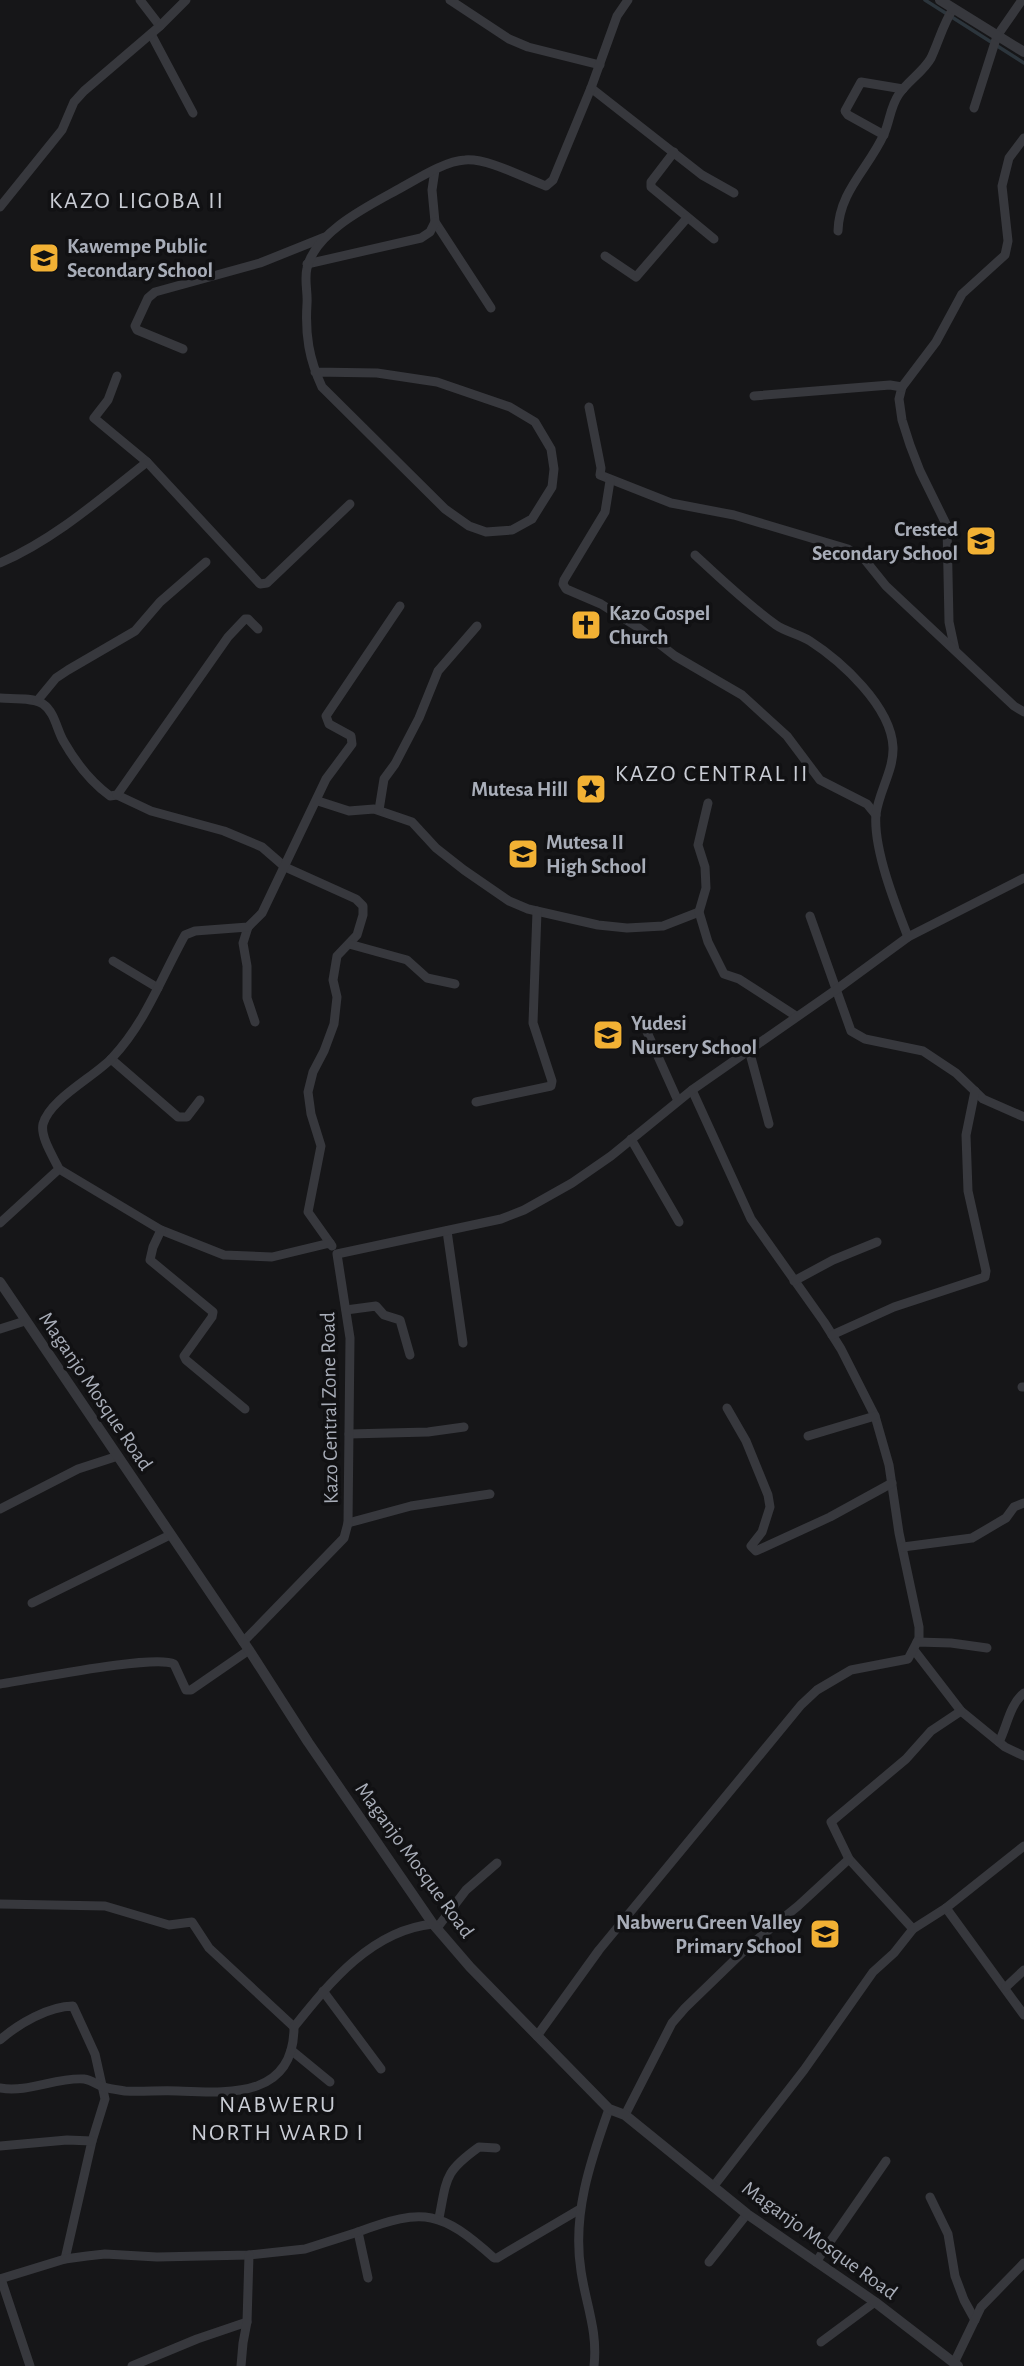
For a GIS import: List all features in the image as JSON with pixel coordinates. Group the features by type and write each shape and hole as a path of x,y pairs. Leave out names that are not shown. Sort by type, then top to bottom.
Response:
{"street":[{"path":"140,0 160,26"},
{"path":"0,207 62,130 74,102 186,0"},
{"path":"450,0 528,47 600,65"},
{"path":"315,372 377,373 437,382 510,407 535,422 551,449 554,469 552,487 531,519 512,530 486,532 469,526 445,509 322,387 315,372 309,356 305,281 307,264 325,237 354,213 435,170 465,160 499,167 546,186 558,171 617,16 628,0"},
{"path":"940,0 1024,52"},
{"path":"974,108 997,36 1022,0"},
{"path":"838,231 839,214 848,191 884,135 892,106 903,89 930,59 944,22 953,9"},
{"path":"151,34 193,113"},
{"path":"884,135 845,111 861,82 903,89"},
{"path":"591,88 702,174 734,193"},
{"path":"955,650 949,622 947,526 920,471 906,432 900,400 902,387 936,342 962,294 1004,256 1008,241 1002,186 1009,158 1024,138"},
{"path":"674,152 650,185 714,239"},
{"path":"435,170 432,190 435,222 491,309"},
{"path":"605,256 636,277 687,218"},
{"path":"307,264 421,238 430,232 435,222"},
{"path":"183,349 137,330 135,326 148,298 155,292 260,262 325,237"},
{"path":"117,376 108,401 94,418 147,462 260,584 267,583 349,504"},
{"path":"754,396 890,385 902,387"},
{"path":"589,407 601,468 600,475 671,503 734,515 848,549 865,560 886,586 1014,706 1024,712"},
{"path":"0,563 62,529 147,462"},
{"path":"610,481 605,512 564,580 566,589 601,604 639,628 675,656 742,695 787,736 820,780 867,804 876,816"},
{"path":"695,555 778,626 807,639 833,658 868,692 882,715 893,748 876,816 879,844 894,902 908,937"},
{"path":"37,701 56,678 135,631 169,594 206,562"},
{"path":"255,1022 247,998 247,966 243,943 248,927 262,913 327,779 352,740 351,736 329,724 326,716 400,606"},
{"path":"117,795 228,637 245,619 258,629"},
{"path":"379,810 384,779 419,718 438,671 477,626"},
{"path":"0,698 37,701 44,705 75,761 110,796 117,795 151,811 224,831 262,847 285,867 356,899 362,906 363,915 357,935 337,956 333,980 337,997 334,1024 313,1072 308,1092 311,1114 321,1146 308,1212 337,1254 501,1219 524,1210 572,1183 611,1156 692,1090 908,937 1024,878"},
{"path":"318,801 349,811 379,810 412,821 436,848 464,870 509,901 537,911 598,925 627,928 663,926 699,912"},
{"path":"708,803 698,845 705,867 706,888 699,912 708,942 724,974 739,979 796,1016"},
{"path":"476,1102 551,1086 552,1081 533,1023 537,911"},
{"path":"810,916 850,1031 865,1039 923,1051 956,1073 983,1099 1024,1116"},
{"path":"248,927 188,932 147,1012 123,1045 111,1059 62,1099 47,1115 42,1130 59,1169 161,1230 224,1255 272,1258 330,1242"},
{"path":"349,944 407,960 427,978 455,984"},
{"path":"113,961 158,988"},
{"path":"647,1032 678,1101"},
{"path":"749,1050 769,1124"},
{"path":"111,1059 178,1117 187,1117 200,1100"},
{"path":"537,2036 599,1950 801,1705 817,1690 851,1670 908,1660 919,1638 889,1465 875,1416 832,1335 751,1219 692,1090"},
{"path":"832,1335 894,1307 985,1277 986,1271 968,1191 966,1135 975,1090"},
{"path":"631,1139 679,1222"},
{"path":"0,1223 59,1169"},
{"path":"161,1230 150,1261 213,1312 184,1356 245,1409"},
{"path":"447,1231 463,1343"},
{"path":"794,1282 833,1260 877,1242"},
{"name":"Kazo Central Zone Road","path":"0,1684 99,1666 163,1661 174,1664 182,1684 186,1690 191,1690 246,1646 344,1538 348,1523 350,1338 337,1254"},
{"name":"Maganjo Mosque Road","path":"1,1286 246,1646 308,1742 435,1926 470,1968 609,2109 625,2115 747,2214 875,2302 956,2365"},
{"path":"346,1310 376,1306 384,1315 400,1320 410,1354"},
{"path":"0,1329 25,1321"},
{"path":"727,1408 746,1441 768,1495 770,1507 762,1532 751,1546 756,1550 830,1517 892,1483"},
{"path":"808,1436 875,1416"},
{"path":"349,1434 428,1432 464,1427"},
{"path":"0,1510 78,1469 118,1456"},
{"path":"348,1523 411,1506 491,1494"},
{"path":"902,1547 972,1538 1006,1518 1014,1507 1024,1503"},
{"path":"32,1602 170,1535"},
{"path":"915,1646 951,1643 987,1648"},
{"path":"915,1646 961,1711 999,1742 1024,1756"},
{"path":"999,1742 1008,1725 1013,1704 1024,1693"},
{"path":"913,1929 849,1859 832,1826 833,1819 906,1759 932,1731 961,1711"},
{"path":"713,2187 804,2070 873,1972 913,1929 946,1908 1024,1846"},
{"path":"625,2115 672,2023 685,2008 749,1946 799,1906 849,1859"},
{"path":"0,2088 14,2090 82,2079 125,2091 237,2092 262,2086 272,2080 282,2067 291,2050 294,2027 323,1991 362,1955 387,1938 413,1926 435,1926 466,1890 497,1863"},
{"path":"0,1904 105,1906 169,1925 192,1922 209,1948 294,2027"},
{"path":"946,1908 1024,2015"},
{"path":"1006,1987 1024,1970"},
{"path":"323,1991 382,2069"},
{"path":"0,2039 15,2026 34,2017 73,2006 95,2054 105,2099 92,2141 65,2259"},
{"path":"291,2050 330,2082"},
{"path":"594,2366 596,2346 578,2250 580,2209 593,2151 609,2109"},
{"path":"0,2146 67,2140 92,2141"},
{"path":"439,2218 448,2174 479,2147 496,2148"},
{"path":"816,2262 887,2161"},
{"path":"930,2197 948,2234 955,2276 975,2320"},
{"path":"30,2366 1,2279 65,2259 105,2254 157,2257 249,2255 305,2249 410,2216 439,2218 448,2222 497,2258 580,2209"},
{"path":"709,2262 747,2214"},
{"path":"358,2232 368,2277"},
{"path":"242,2366 247,2322 249,2255"},
{"path":"956,2365 981,2307 1024,2263"},
{"path":"821,2342 875,2302"},
{"path":"132,2366 247,2322"}],"waterway":[{"path":"925,0 1024,63"}],"place":[{"name":"Kawempe Public Secondary School","path":"44,258"},
{"name":"Crested Secondary School","path":"981,541"},
{"name":"Kazo Gospel Church","path":"586,625"},
{"name":"Mutesa Hill","path":"591,789"},
{"name":"Mutesa II High School","path":"523,854"},
{"name":"Yudesi Nursery School","path":"608,1035"},
{"name":"Nabweru Green Valley Primary School","path":"825,1934"}],"district":[{"name":"KAZO LIGOBA II","path":"137,200"},
{"name":"KAZO CENTRAL II","path":"712,773"},
{"name":"NABWERU NORTH WARD I","path":"278,2118"}]}
